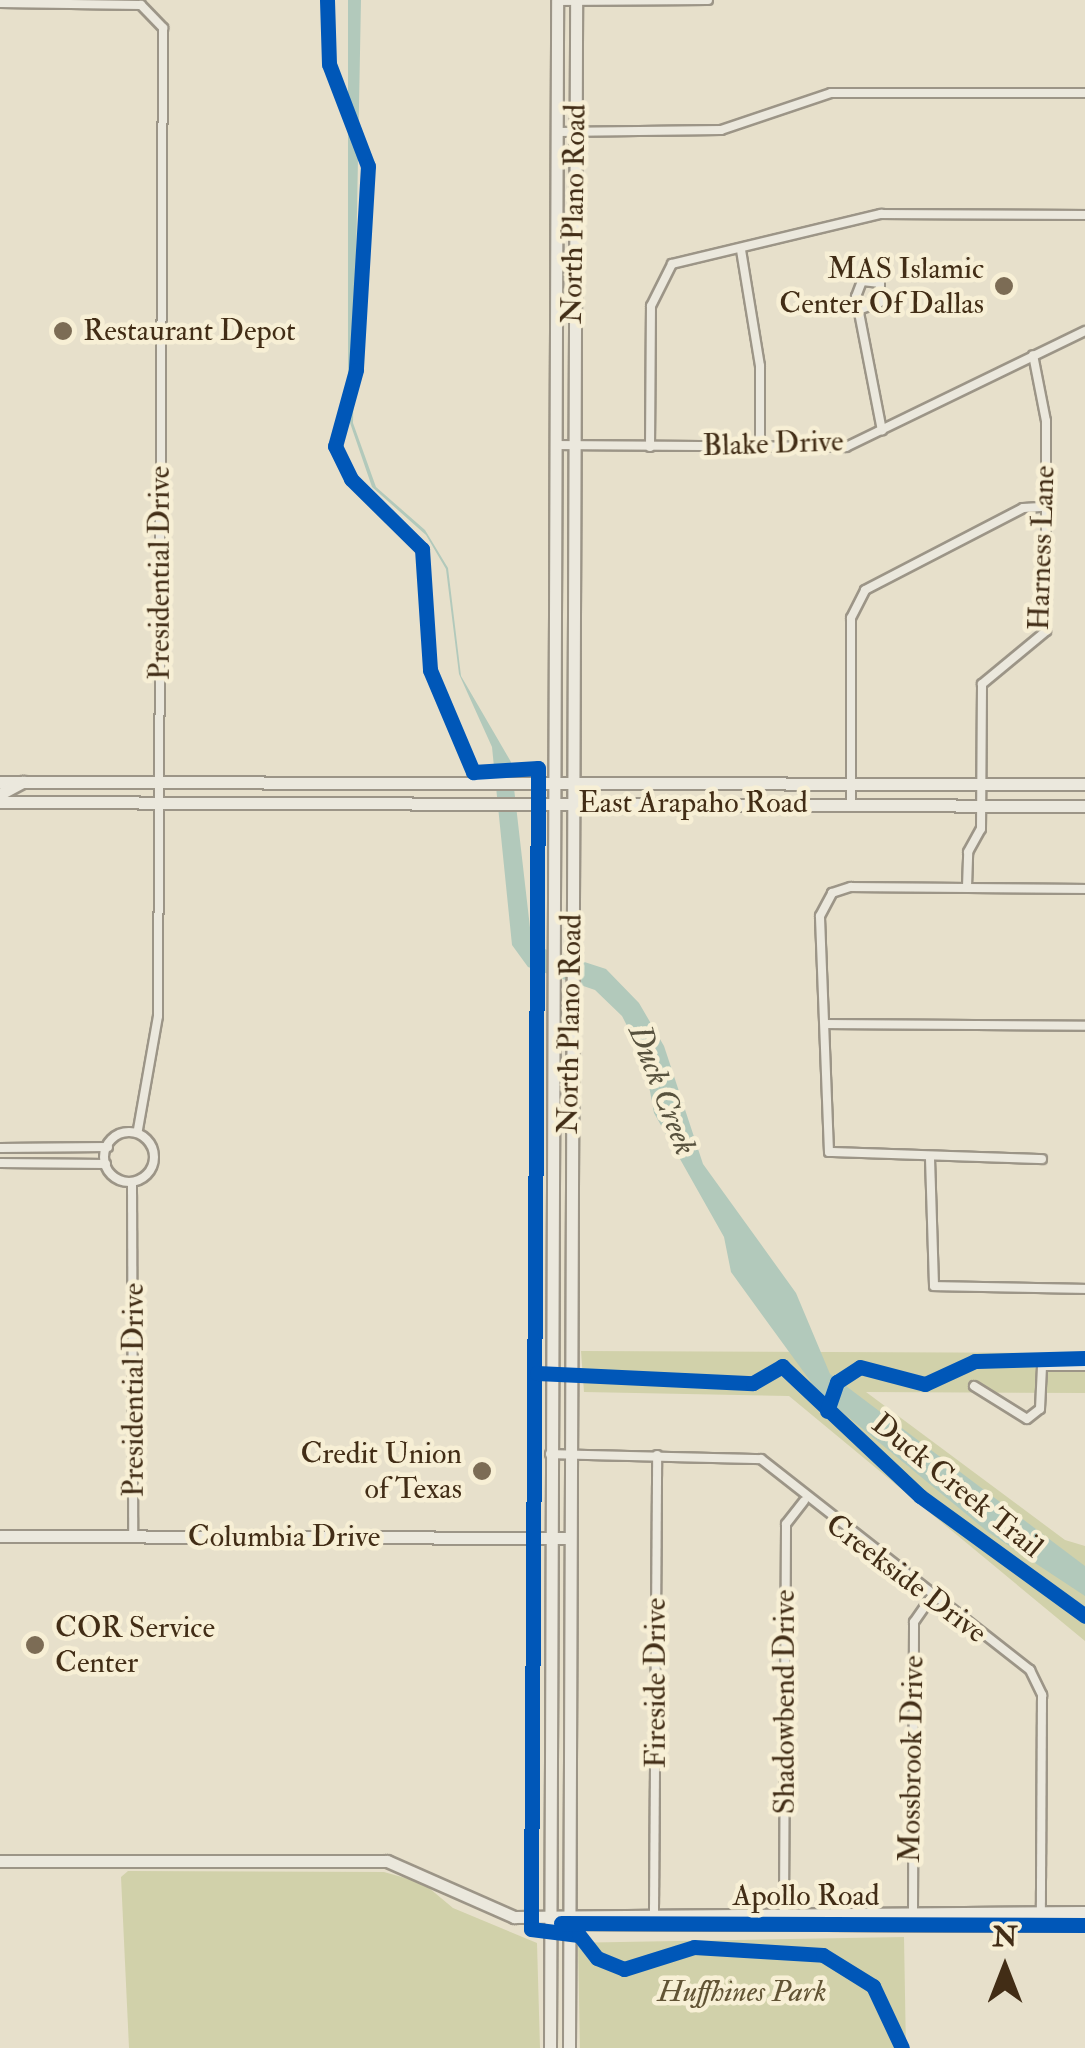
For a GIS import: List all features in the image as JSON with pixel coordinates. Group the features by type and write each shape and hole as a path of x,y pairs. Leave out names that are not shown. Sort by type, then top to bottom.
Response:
{"main road":[{"name":"North Plano Road","path":"550,2048 548,1538 557,0"},
{"name":"North Plano Road","path":"569,2048 566,1747 576,0"},
{"path":"556,272 573,272"},
{"name":"East Arapaho Road","path":"0,782 1085,784"},
{"path":"0,794 24,782"},
{"path":"1065,784 1085,806"},
{"name":"East Arapaho Road","path":"0,802 1085,806"},
{"path":"550,1346 569,1346"},
{"name":"Columbia Drive","path":"0,1536 568,1538"},
{"path":"549,1746 566,1747"},
{"name":"Apollo Road","path":"0,1860 386,1860 494,1914 566,1919 1085,1912"},
{"name":"Apollo Road","path":"566,1919 654,1910 784,1910 1085,1925"}],"street":[{"path":"557,0 708,0"},
{"name":"Presidential Drive","path":"0,3 141,4 158,16 157,1029 138,1130 151,1155 132,1185 133,1535"},
{"path":"557,132 721,130 831,93 1085,93"},
{"path":"650,447 654,288 688,257 741,250 881,214 1085,215"},
{"path":"741,250 760,366 760,447"},
{"path":"861,310 869,396 882,431"},
{"name":"Blake Drive","path":"556,444 846,446 1085,331"},
{"name":"Harness Lane","path":"967,888 980,804 982,684 1046,631 1044,386 1034,356"},
{"path":"851,804 851,618 865,590 1023,508 1046,506"},
{"path":"1042,1159 829,1152 820,916 832,892 1085,889"},
{"path":"826,1024 1085,1026"},
{"path":"0,1148 108,1147 138,1130"},
{"path":"106,1164 108,1147"},
{"path":"42,1148 42,1164"},
{"path":"930,1158 934,1286 1085,1289"},
{"path":"0,1163 106,1164 132,1185"},
{"path":"974,1386 1027,1419 1040,1409 1042,1366 1085,1366"},
{"name":"Creekside Drive","path":"550,1454 754,1457 804,1501 1040,1680 1041,1912"},
{"name":"Fireside Drive","path":"654,1910 656,1455"},
{"name":"Shadowbend Drive","path":"784,1910 786,1524 804,1501"},
{"name":"Mossbrook Drive","path":"913,1917 914,1622 930,1599"}],"green space":[{"path":"581,1351 1085,1353 1085,1393 866,1392 1065,1540 1085,1546 1085,1641 789,1396 584,1392"},
{"path":"128,1871 384,1872 423,1883 453,1908 537,1943 540,2048 129,2048 121,1877"},
{"name":"Huffhines Park","path":"904,1937 906,2048 580,2048 578,1943"}],"water":[{"name":"Duck Creek","path":"348,0 361,0 353,423 376,487 425,530 448,568 461,676 511,762 532,945 606,969 639,1003 664,1046 703,1164 796,1293 830,1374 1085,1566 1085,1596 988,1532 819,1393 731,1272 724,1237 654,1113 644,1059 622,1016 595,990 528,967 512,945 492,747 459,674 446,569 426,535 372,487 348,417"}],"cycle path":[{"path":"327,0 329,64 368,166 356,370 335,446 351,479 422,549 430,670 473,772 538,768 531,1929 579,1935 597,1958 624,1969 694,1947 823,1955 873,1986 902,2048"},
{"path":"827,1411 837,1382 860,1367 925,1384 975,1361 1085,1358"},
{"name":"Duck Creek Trail","path":"537,1373 753,1383 782,1366 920,1496 1085,1616"},
{"path":"561,1923 1085,1925"}],"place":[{"name":"MAS Islamic Center Of Dallas","path":"1004,286"},
{"name":"Restaurant Depot","path":"63,331"},
{"name":"Credit Union of Texas","path":"482,1471"},
{"name":"COR Service Center","path":"35,1645"}]}
